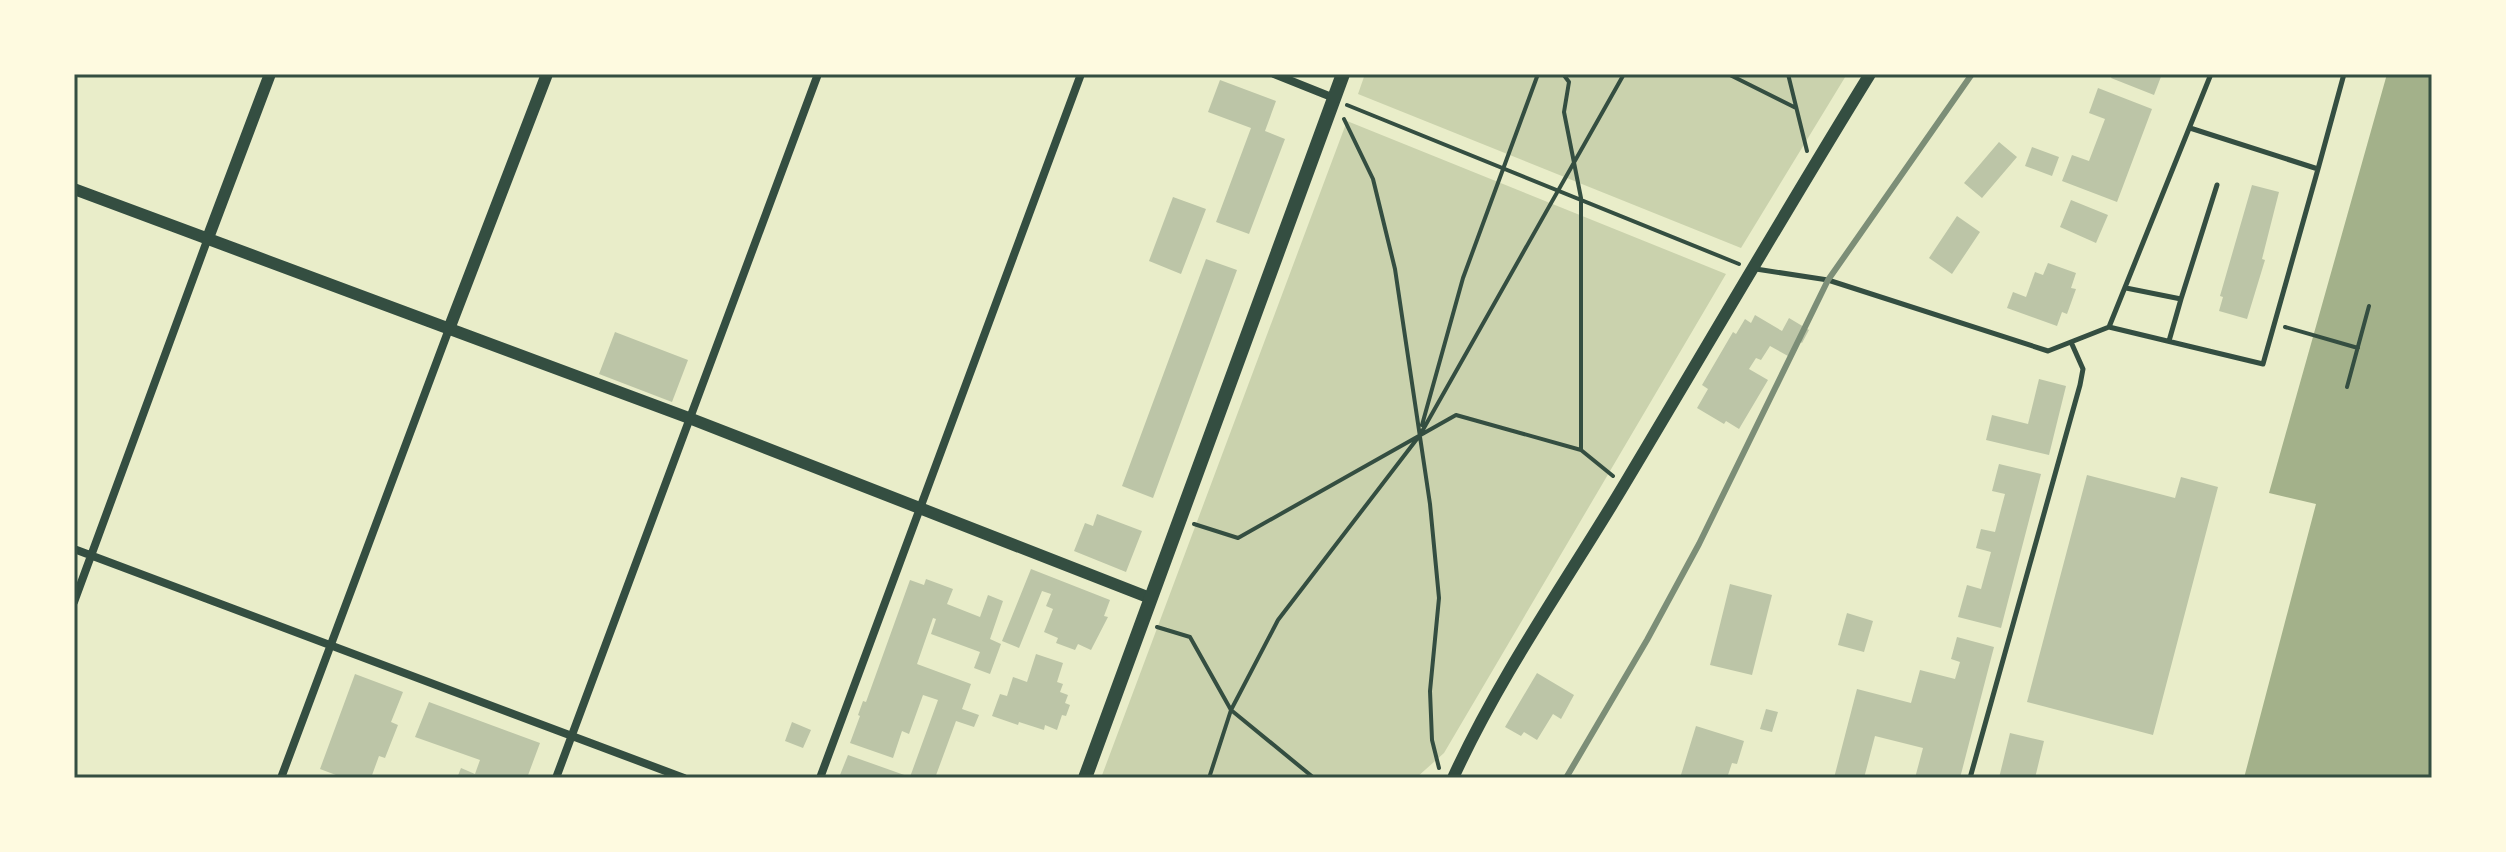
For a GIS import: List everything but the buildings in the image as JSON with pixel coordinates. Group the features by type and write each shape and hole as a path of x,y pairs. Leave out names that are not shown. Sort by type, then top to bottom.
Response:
{"main road":[{"path":"1085,778 1343,74"}],"street":[{"path":"74,602 270,74"},
{"path":"281,778 547,74"},
{"path":"556,778 818,74"},
{"path":"820,778 1081,74"},
{"path":"1274,74 1334,98"},
{"path":"1453,778 1475,730 1870,74"},
{"path":"74,189 689,418 1150,598"},
{"path":"74,549 684,778"}],"lane":[{"path":"2109,327 2211,74"},
{"path":"1751,268 1828,280 2048,351 2109,327 2263,364 2344,74"},
{"path":"2190,128 2318,169"},
{"path":"2169,341 2217,185"},
{"path":"2126,288 2181,299"},
{"path":"1970,778 2080,385 2083,369 2071,342"}],"path":[{"path":"1420,435 1463,278 1538,74"},
{"path":"1563,74 1569,82 1564,112 1581,198 1581,450"},
{"path":"1209,778 1231,710 1278,620 1420,435 1624,74"},
{"path":"1728,74 1796,108"},
{"path":"1788,74 1811,169"},
{"path":"1334,98 1751,268"},
{"path":"1334,98 1373,179 1395,269 1430,504 1439,598 1430,691 1432,740 1442,778"},
{"path":"2347,387 2369,306"},
{"path":"2275,325 2358,348"},
{"path":"1181,519 1238,538 1456,415 1581,450 1624,485"},
{"path":"1141,623 1190,637 1231,710 1314,778"}],"shaded area":[{"path":"1365,74 1847,74 1741,248 1358,94"},
{"path":"2387,74 2432,74 2432,778 2244,778 2316,504 2269,493"},
{"path":"1347,121 1726,274 1444,753 1416,778 1101,778"}],"railway":[{"path":"1566,778 1699,544 1828,280 1972,74"}]}
